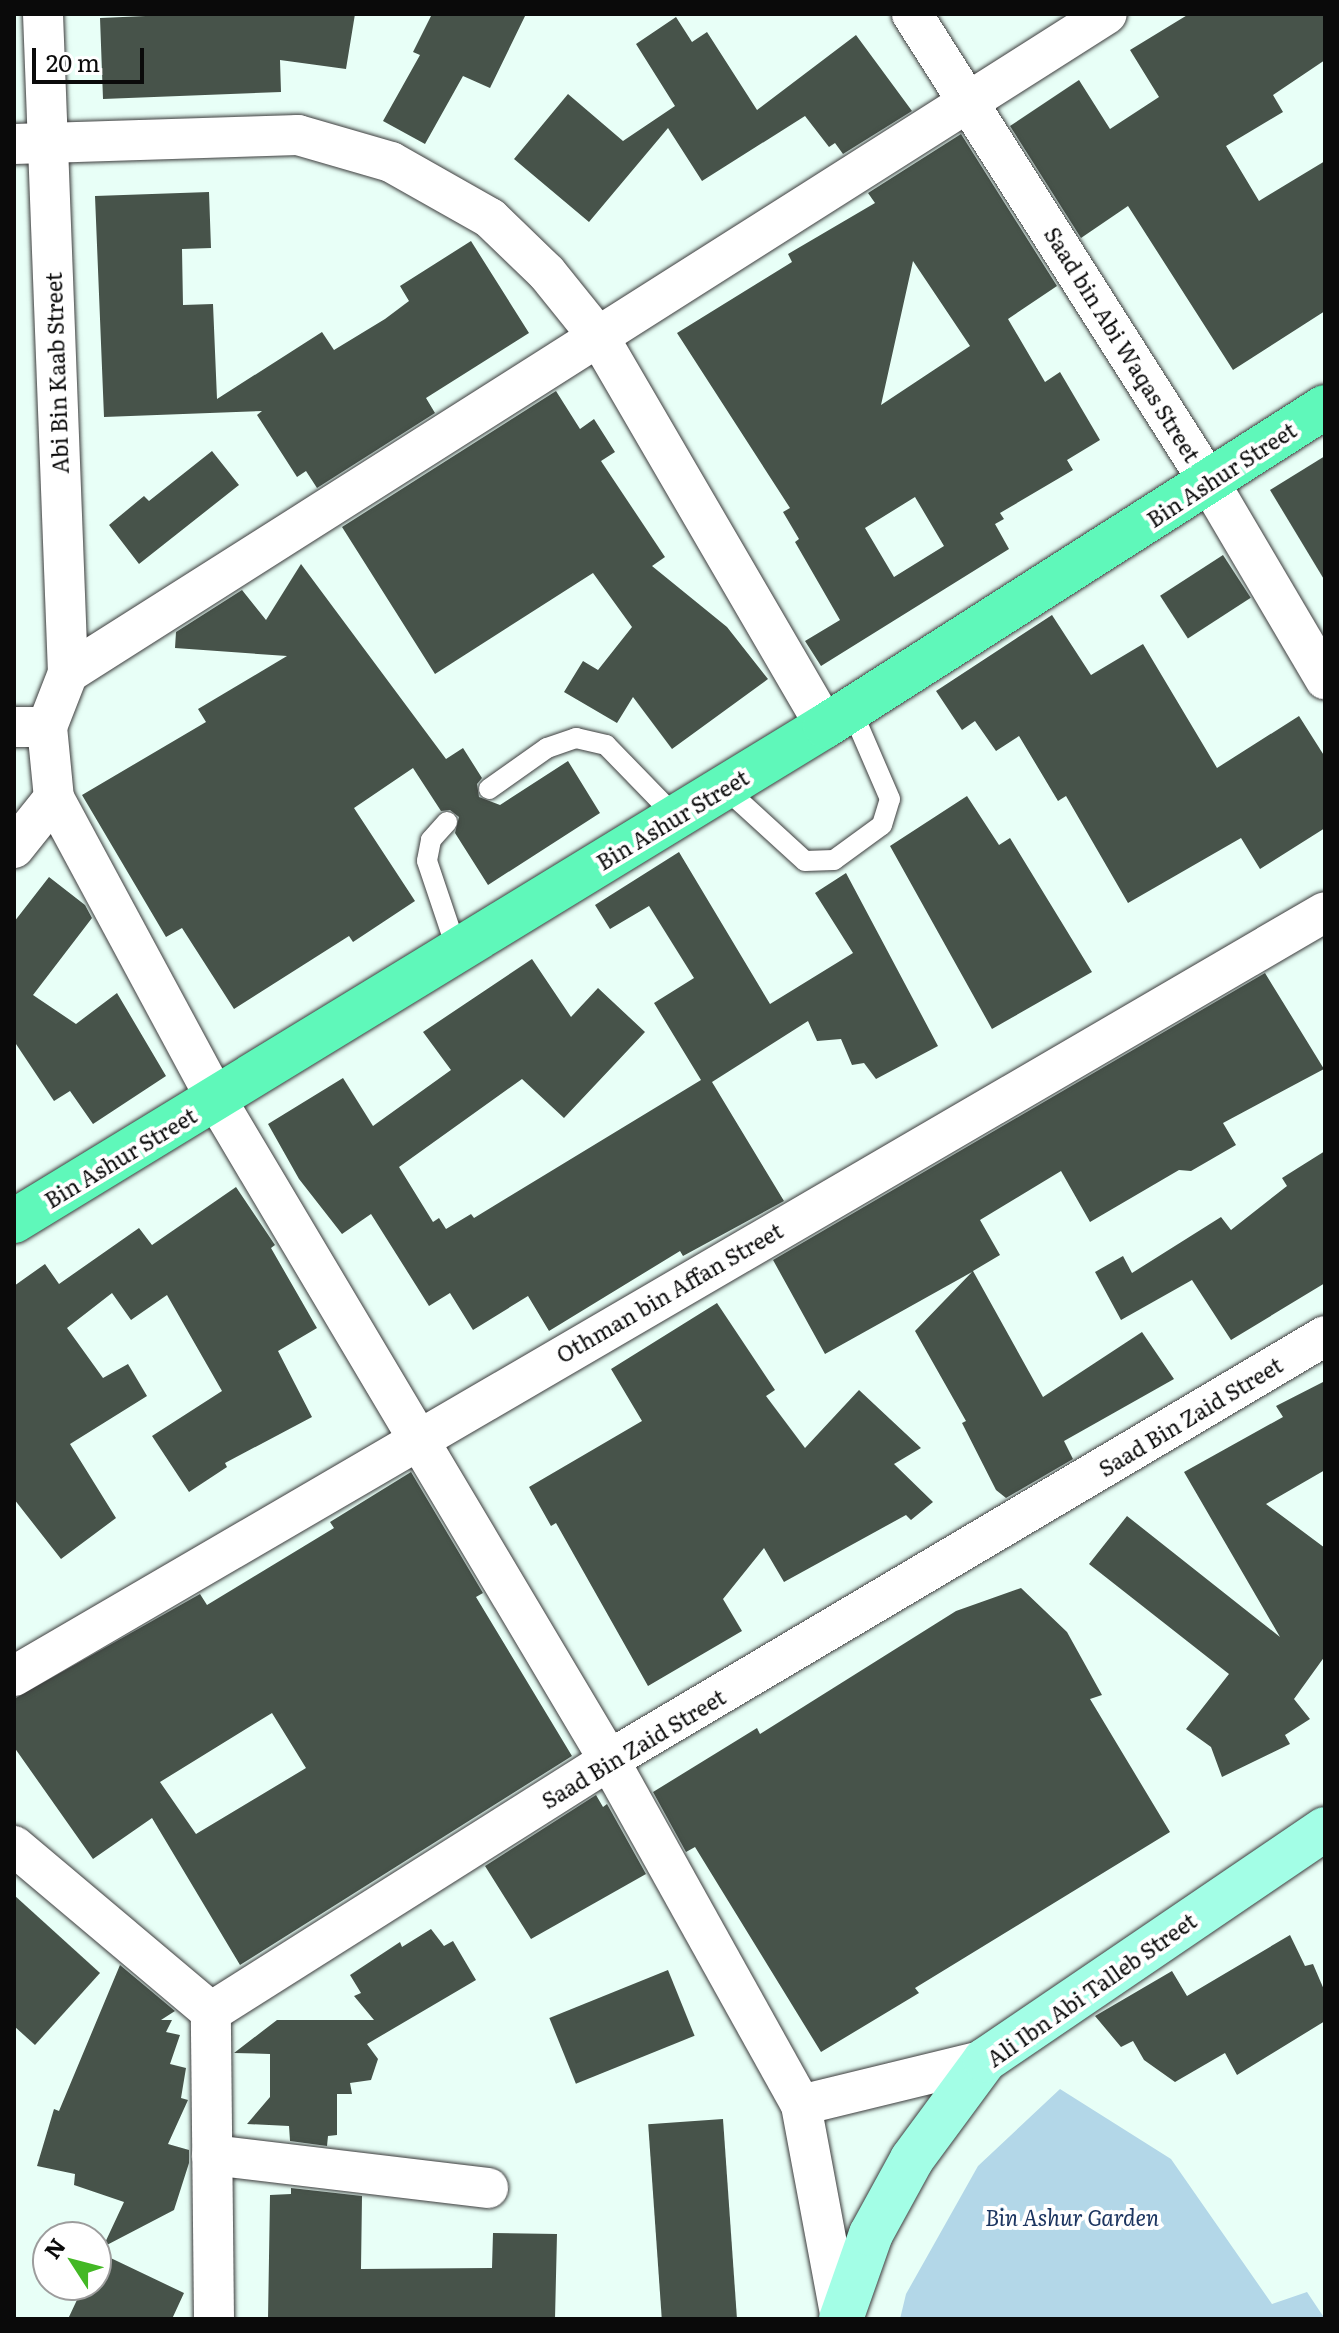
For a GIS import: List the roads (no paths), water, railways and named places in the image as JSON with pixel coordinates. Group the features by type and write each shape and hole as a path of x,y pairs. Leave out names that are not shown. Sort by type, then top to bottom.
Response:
{"main road":[{"name":"Bin Ashur Street","path":"14,1221 216,1099 456,947 838,718 1325,407"}],"street":[{"name":"Abi Bin Kaab Street","path":"30,727 68,673 30,144 43,14"},
{"name":"Saad bin Abi Waqas Street","path":"912,14 971,102 1209,482 1325,679"},
{"path":"68,673 600,339 1107,14"},
{"path":"30,144 298,135 391,162 490,218 547,273 600,339 838,718"},
{"path":"30,727 54,798 216,1099 609,1760 801,2105 841,2319"},
{"path":"14,848 54,798"},
{"name":"Othman bin Affan Street","path":"14,1676 417,1438 1325,912"},
{"name":"Saad Bin Zaid Street","path":"211,2012 609,1760 1325,1336"},
{"name":"Ali Ibn Abi Talleb Street","path":"841,2319 871,2234 905,2171 951,2099 985,2060 1325,1829"},
{"path":"14,1846 211,2012 214,2319"},
{"path":"801,2105 985,2060"},
{"path":"212,2155 488,2188"}],"lane":[{"path":"725,788 805,861 834,860 882,825 890,799 838,718"},
{"path":"489,789 547,748 576,738 606,745 676,817"},
{"path":"447,822 431,840 427,861 456,947"}],"park label":[{"name":"Bin Ashur Garden","path":"1072,2217"}]}
